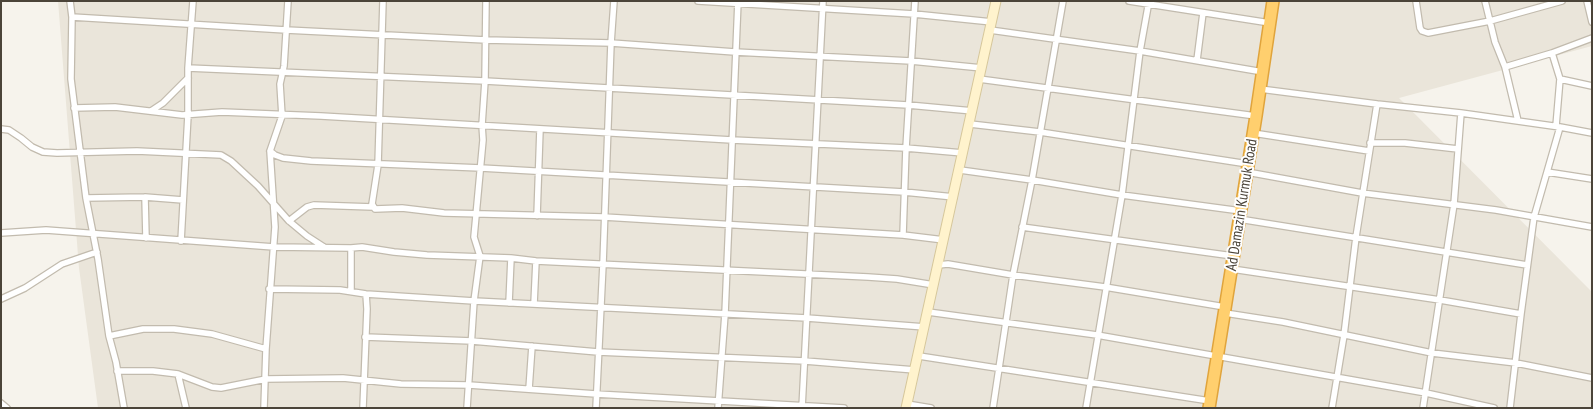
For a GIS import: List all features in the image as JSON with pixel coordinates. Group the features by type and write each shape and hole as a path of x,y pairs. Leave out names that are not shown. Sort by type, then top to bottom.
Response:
{"highway":[{"name":"Ad Damazin Kurmuk Road","path":"1209,405 1273,1"}],"street":[{"path":"70,1 72,17 71,79 74,108 86,198 97,252 109,336 124,408"},
{"path":"181,240 188,115 188,68 193,1"},
{"path":"264,408 269,289 274,247 274,205 270,151 282,116 280,84 286,50 288,1"},
{"path":"373,207 373,193 378,165 383,1"},
{"path":"468,408 474,301 480,256 474,237 483,140 486,1"},
{"path":"596,408 614,1"},
{"path":"698,1 914,14 1263,72"},
{"path":"802,406 824,1"},
{"path":"903,235 908,105 915,1"},
{"path":"932,408 906,406 960,170 996,1"},
{"path":"993,408 1013,275 1032,180 1063,1"},
{"path":"1129,1 1270,24"},
{"path":"1416,1 1422,31 1428,33 1490,21 1562,1"},
{"path":"1485,1 1505,67 1518,121"},
{"path":"1587,1 1592,22"},
{"path":"719,405 725,314 738,3"},
{"path":"1086,408 1122,195 1140,51 1149,3"},
{"path":"1196,60 1203,13"},
{"path":"72,17 486,40 611,42 736,52 911,61 982,68"},
{"path":"1505,67 1552,53 1592,38"},
{"path":"1510,408 1534,217 1558,126 1560,79 1552,53"},
{"path":"188,68 485,81 908,105 972,111"},
{"path":"151,112 163,104 188,78"},
{"path":"980,79 1134,98 1256,116"},
{"path":"1560,79 1592,86"},
{"path":"1260,89 1462,113 1558,126 1592,133"},
{"path":"1332,408 1344,335 1362,193 1377,104"},
{"path":"74,108 115,106 151,112 188,115 222,112 282,116 321,116 379,121 906,148 963,153"},
{"path":"1423,408 1454,204 1462,113"},
{"path":"970,124 1040,132 1128,146 1247,168 1362,193 1454,204 1592,227"},
{"path":"1,129 9,130 32,147 43,152 128,151 221,155 231,161 289,221 324,248"},
{"path":"537,216 540,129"},
{"path":"1253,134 1369,151"},
{"path":"1370,143 1405,143 1458,148"},
{"path":"270,151 283,158 311,161 481,168 904,192 954,197"},
{"path":"960,170 1122,195 1356,237 1527,265"},
{"path":"1547,172 1592,179"},
{"path":"86,198 145,197 183,200"},
{"path":"145,197 146,238"},
{"path":"289,221 307,207 314,205 373,207 375,209 402,208 444,213 604,218 903,235 944,240"},
{"path":"1022,227 1234,256"},
{"path":"1,233 46,230 274,247 362,247 394,252 536,261 897,279 934,285"},
{"path":"351,248 351,291"},
{"path":"1,299 30,285 62,264 97,252"},
{"path":"509,303 511,258"},
{"path":"534,304 536,261"},
{"path":"938,265 948,264 1106,288 1225,310 1432,353 1516,363 1592,378"},
{"path":"1232,268 1521,314"},
{"path":"269,289 351,291 366,294 474,301 807,318 925,327"},
{"path":"363,408 366,294"},
{"path":"928,312 1097,335 1426,393 1494,408"},
{"path":"109,336 143,329 174,329 212,334 266,349"},
{"path":"365,337 472,341 598,352 804,361 915,370"},
{"path":"529,389 532,346"},
{"path":"918,356 1090,382 1209,405"},
{"path":"117,371 154,371 178,374 212,387 221,388 266,379 324,377 401,384 469,385 529,389 719,405 844,408"},
{"path":"178,374 186,408"},
{"path":"1,403 7,408"}],"shaded area":[{"path":"58,1 1592,1 1592,46 1399,98 1592,292 1592,408 98,408 79,268"}]}
